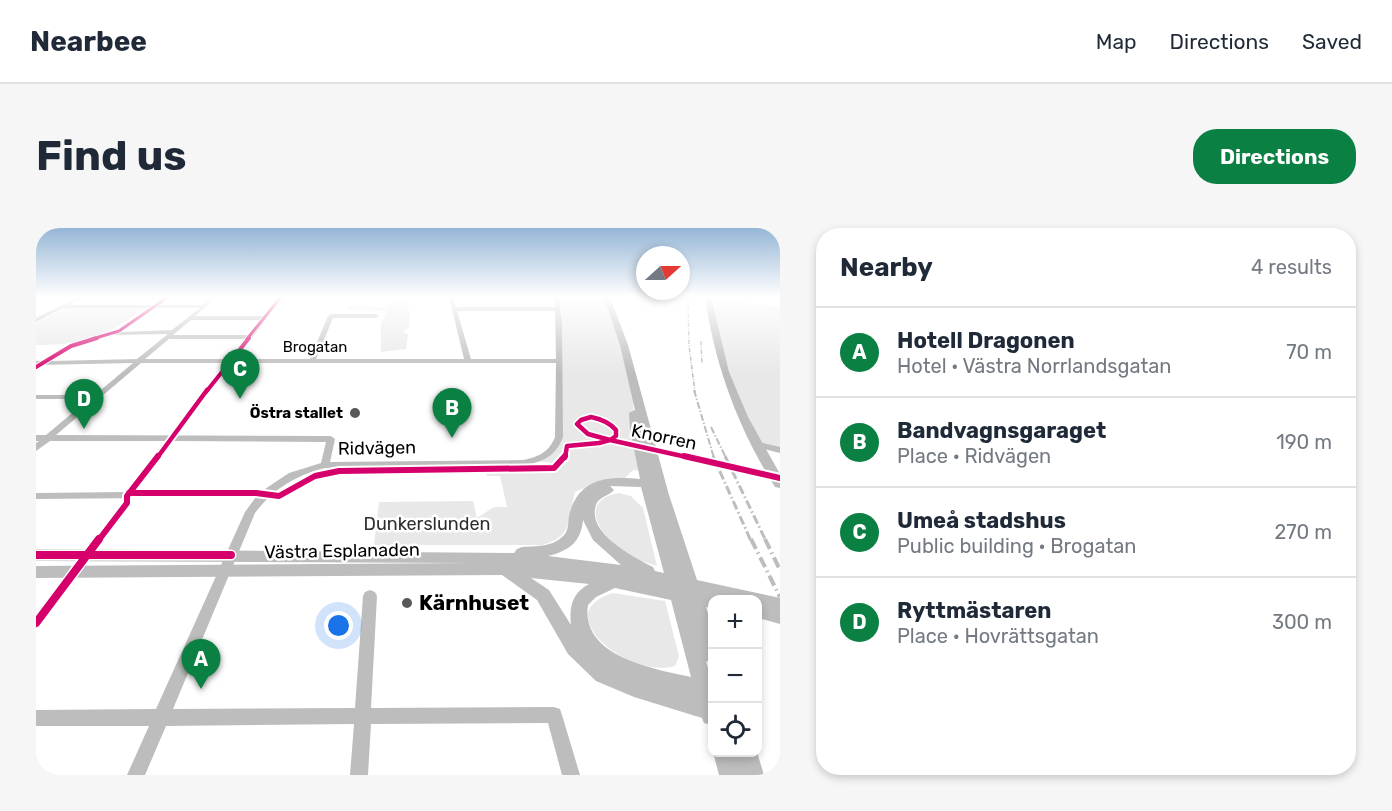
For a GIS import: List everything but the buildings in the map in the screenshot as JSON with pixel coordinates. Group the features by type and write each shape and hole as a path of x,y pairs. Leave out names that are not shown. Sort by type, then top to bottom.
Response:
{"main road":[{"path":"616,323 624,345 654,490 708,692"},
{"path":"713,323 725,376 736,402 780,484"},
{"path":"760,445 780,468"},
{"path":"500,563 567,543 572,538 580,499 594,486 621,481 654,490"},
{"path":"654,490 621,488 605,491 592,499 588,509 590,524 603,541 648,577 708,600"},
{"path":"654,490 710,649"},
{"name":"Västra Esplanaden","path":"36,555 231,555 575,563 648,577"},
{"path":"500,563 543,595 575,648 603,674 634,687 708,702"},
{"name":"Västra Esplanaden","path":"36,572 224,572 500,563 619,581 648,577"},
{"path":"648,577 733,595"},
{"path":"619,581 594,589 587,594 579,606 578,621 585,639 597,652 617,665 708,702"},
{"path":"762,601 780,605"},
{"path":"762,612 780,616"},
{"path":"725,757 731,775"},
{"path":"746,757 752,775"}],"street":[{"path":"113,334 130,323"},
{"path":"36,448 185,323"},
{"path":"231,361 261,323"},
{"path":"312,361 328,323"},
{"path":"459,323 468,360"},
{"name":"Ridvägen","path":"136,775 250,512 264,494 287,477 325,465 356,467 516,464 544,458 556,447 559,437 558,323"},
{"path":"36,369 40,363 70,346 113,334 249,337"},
{"name":"Brogatan","path":"40,363 557,361"},
{"path":"36,397 97,397"},
{"path":"36,438 331,439 325,465"},
{"path":"127,496 172,438"},
{"path":"760,445 780,450"},
{"path":"36,496 264,494"},
{"path":"359,775 370,596"},
{"path":"36,718 554,715 571,775"}],"green space":[{"path":"36,323 124,323 95,337 54,345 36,345"},
{"path":"381,323 409,323 409,328 402,332 408,334 406,349 381,352"},
{"name":"Dunkerslunden","path":"556,323 616,323 624,345 632,387 635,429 644,471 633,470 625,478 602,480 575,492 568,526 559,537 542,545 374,545 379,502 473,501 477,518 494,507 507,507 500,476 487,476 486,470 549,470 565,464 535,461 556,447"},
{"path":"712,323 780,323 780,450 765,446 736,402"},
{"path":"619,493 631,496 643,508 657,566 626,553 602,530 597,520 598,504 606,497"},
{"path":"613,593 665,601 679,656 675,666 657,668 637,663 618,654 602,642 591,629 588,615 595,602"}],"railway":[{"path":"689,323 695,392"},
{"path":"701,341 702,363"},
{"path":"694,390 714,458"},
{"path":"711,427 726,458"},
{"path":"713,456 751,541"},
{"path":"725,456 766,541"},
{"path":"751,539 780,597"},
{"path":"765,539 780,570"}],"cycle path":[{"path":"36,367 71,346 119,331 131,323"},
{"path":"36,623 127,503 127,496 172,435 261,323"},
{"name":"Knorren","path":"129,493 256,493 279,496 315,476 339,471 554,468 565,459 567,446 605,442 611,440 616,436 616,430 612,426 603,420 591,417 577,424 581,430 591,435 602,438 780,478"},
{"path":"36,555 231,555"}],"place":[{"name":"Umeå stadshus","path":"240,399"},
{"name":"Östra stallet","path":"355,413"},
{"name":"Ryttmästaren","path":"84,429"},
{"name":"Bandvagnsgaraget","path":"452,438"},
{"name":"Kärnhuset","path":"407,603"},
{"name":"Hotell Dragonen","path":"201,689"}]}
